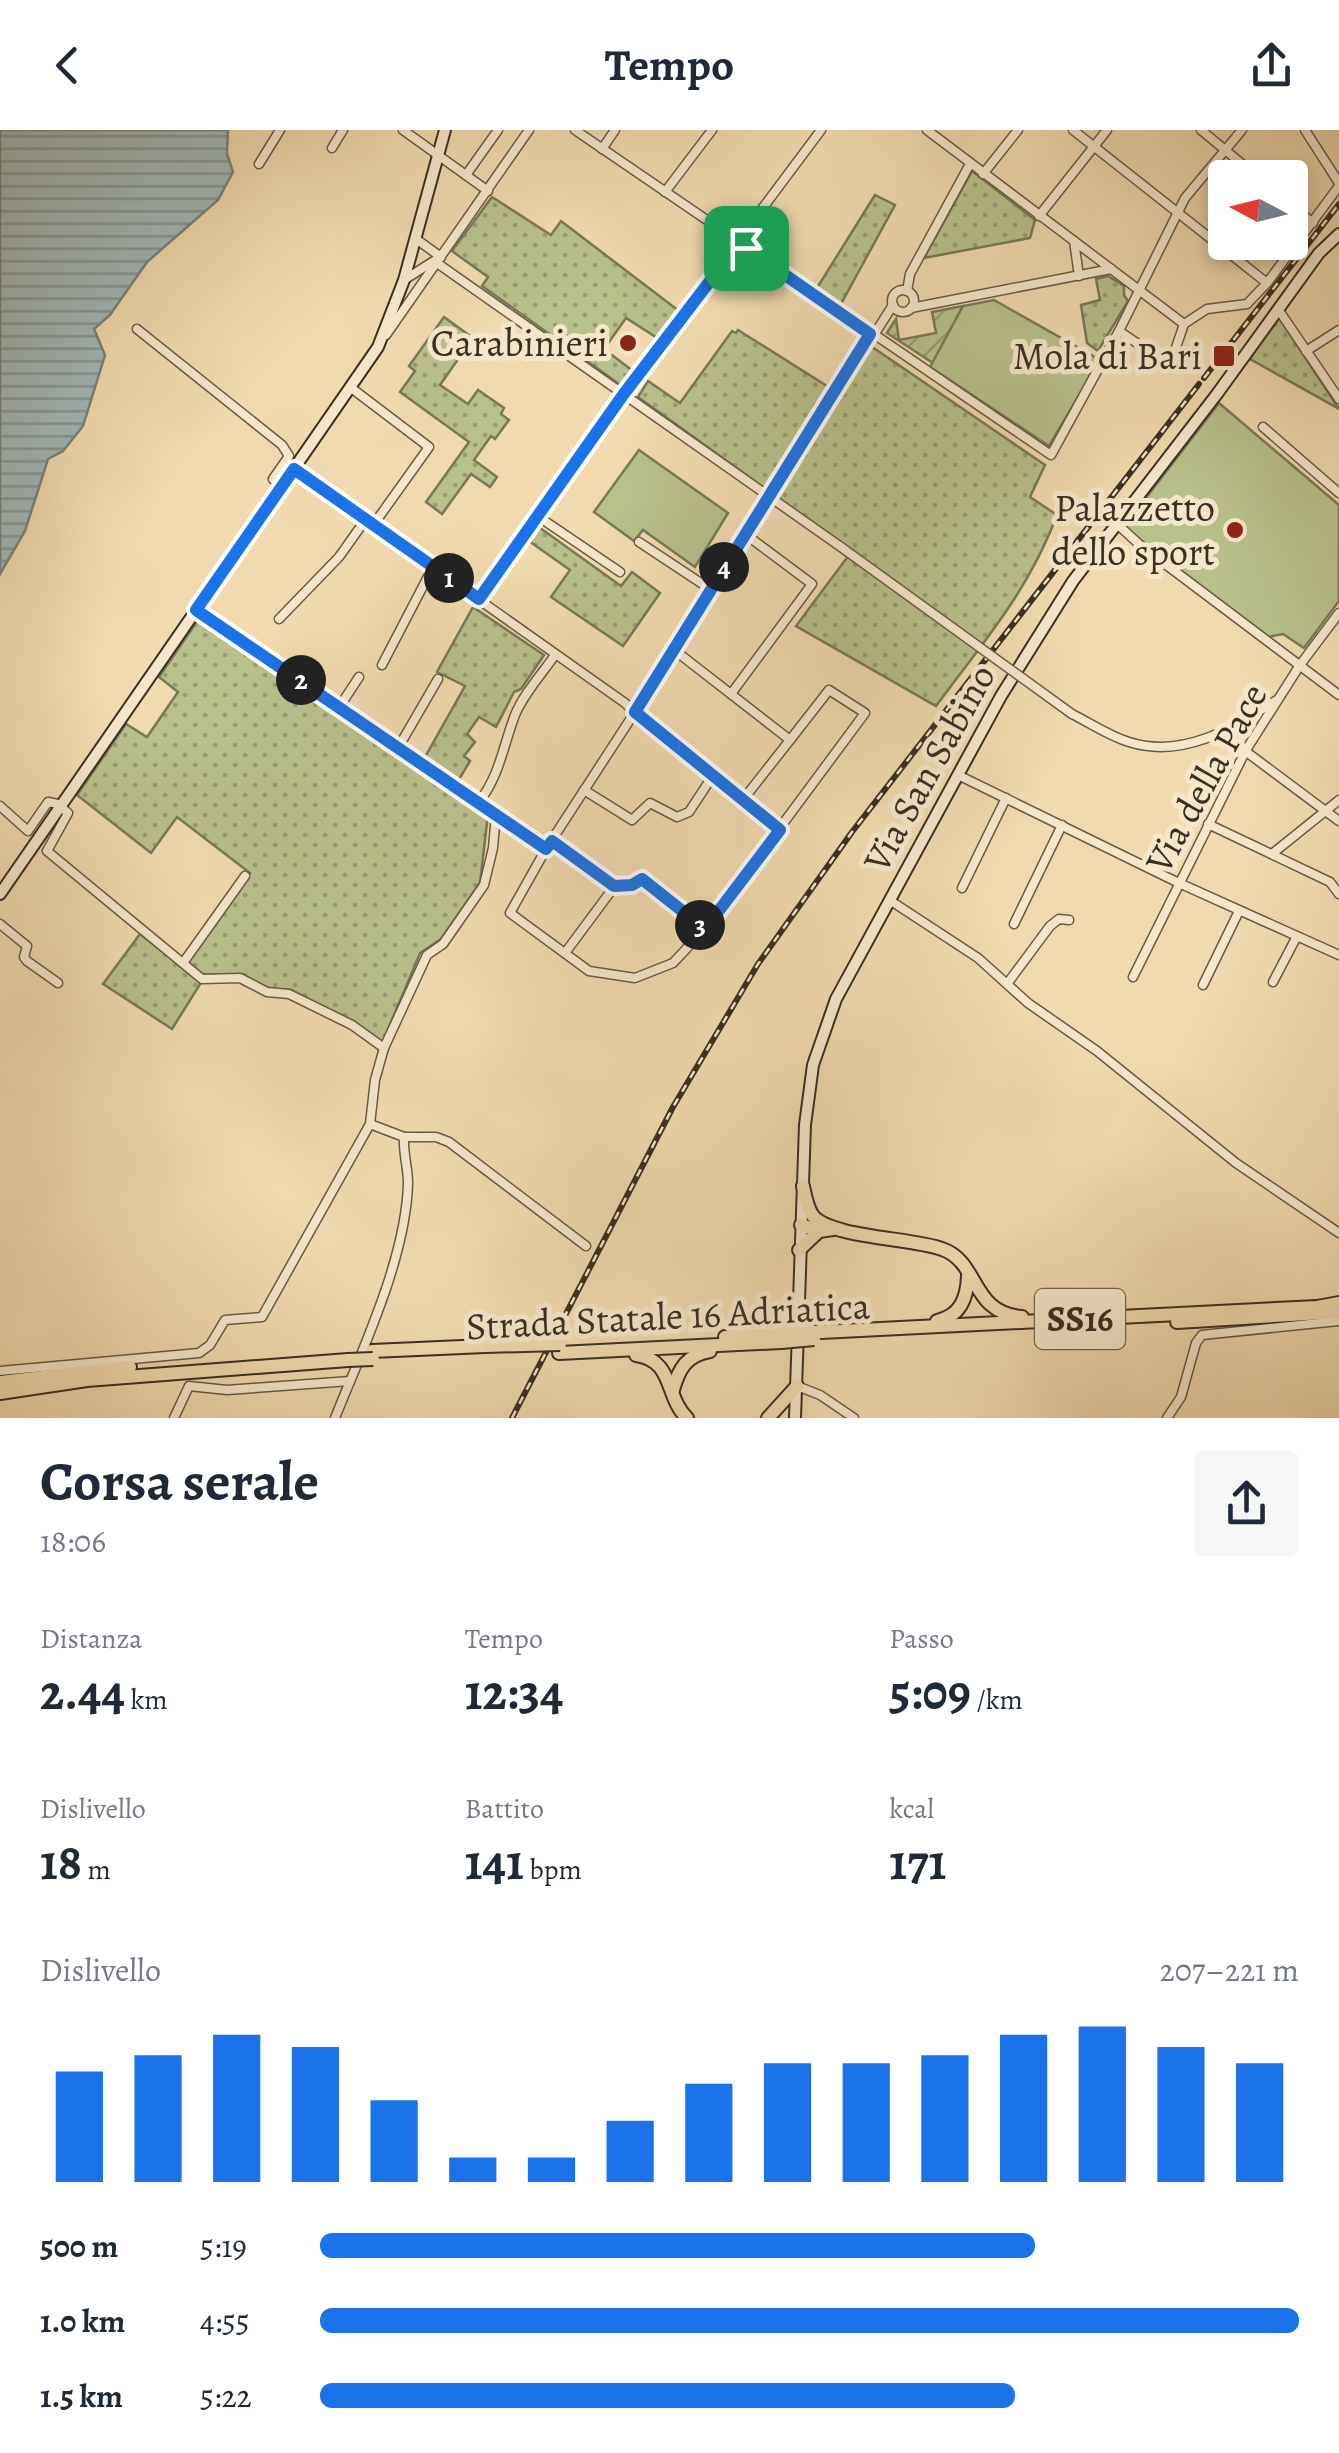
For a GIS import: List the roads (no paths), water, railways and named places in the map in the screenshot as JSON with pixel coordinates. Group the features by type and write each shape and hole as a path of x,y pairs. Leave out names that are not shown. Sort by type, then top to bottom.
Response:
{"highway":[{"path":"803,1186 818,1225"},
{"path":"800,1225 944,1249 961,1260 985,1300 1013,1316 1115,1312 1139,1316"},
{"path":"799,1250 818,1225"},
{"path":"825,1334 848,1325 944,1320 964,1302 968,1274"},
{"name":"Strada Statale 16 Adriatica","path":"0,1382 85,1370 559,1349 1339,1302"},
{"name":"Strada Statale 16 Adriatica","path":"825,1334 1246,1319 1339,1312"},
{"path":"672,1390 681,1366 698,1354 758,1349 780,1337"},
{"path":"559,1349 581,1358 644,1356 664,1370 681,1412 688,1418"},
{"name":"Strada Statale 16 Adriatica","path":"0,1393 87,1380 347,1356"},
{"path":"768,1418 797,1386"}],"street":[{"path":"259,164 280,130"},
{"path":"332,148 343,130"},
{"path":"403,130 414,133 438,156 488,191"},
{"path":"378,347 404,280 446,130"},
{"path":"466,175 498,130"},
{"path":"0,894 529,130"},
{"path":"575,130 1051,455 1185,198 1242,130"},
{"path":"602,149 615,130"},
{"path":"665,192 712,130"},
{"path":"479,599 623,395 821,130"},
{"path":"927,130 1184,324"},
{"path":"939,140 947,130"},
{"path":"983,174 1018,130"},
{"path":"1073,130 1267,283"},
{"path":"1040,216 1107,130"},
{"path":"1201,130 1237,160"},
{"path":"1119,331 1166,362 1174,360 1184,324 1207,309 1247,304 1267,283 1339,184 1306,130"},
{"path":"907,291 910,274 970,164"},
{"path":"1308,219 1313,223"},
{"name":"Via San Sabino","path":"796,1418 799,1250 809,1088 836,999 1021,662 1073,581 1319,253 1339,234"},
{"path":"416,239 623,395 1072,714 1131,743 1170,746 1208,740 1280,698"},
{"path":"1074,241 1079,276"},
{"path":"404,280 439,260"},
{"path":"894,307 905,312 1111,269"},
{"path":"742,801 829,690 865,713 705,929 673,964 635,978 589,971 510,913 768,496 894,307 896,293 907,291"},
{"path":"907,291 913,298 911,308"},
{"path":"1278,309 1339,399"},
{"path":"137,329 282,445 289,456 274,479 281,488"},
{"path":"1306,350 1339,330"},
{"path":"279,619 370,521 428,447 350,387"},
{"path":"1263,427 1339,493"},
{"path":"294,469 635,712 780,830"},
{"path":"536,515 620,572"},
{"path":"1117,524 1339,695"},
{"path":"730,694 812,584 744,534"},
{"path":"639,542 710,589"},
{"path":"382,665 433,567"},
{"path":"196,610 496,814 614,886 632,885 642,879 705,929"},
{"name":"Via della Pace","path":"1133,976 1246,750 1339,614"},
{"path":"672,649 790,740"},
{"path":"479,802 493,784 516,713 555,655"},
{"path":"340,706 359,678"},
{"path":"398,748 438,679"},
{"path":"1221,733 1339,821"},
{"path":"958,775 1339,956"},
{"path":"584,790 632,820 650,802 677,817 689,812 712,777"},
{"path":"962,888 1006,798"},
{"path":"1272,854 1339,800"},
{"path":"0,806 28,830 48,802 61,806 68,813 47,851 202,978 240,978 267,992 289,994 352,1025 384,1048"},
{"path":"0,1372 198,1353 210,1344 224,1320 262,1317 370,1124 374,1080 384,1048 426,956 443,944 484,884 494,848 496,814"},
{"path":"1208,824 1330,882 1339,894"},
{"path":"1014,924 1062,826"},
{"path":"183,963 244,876"},
{"path":"565,953 614,886"},
{"path":"890,901 948,936 1052,1022 1097,1050 1236,1163 1339,1233"},
{"path":"1203,984 1239,911"},
{"path":"1007,984 1050,926 1059,919 1069,920"},
{"path":"0,924 27,946 26,961 58,983"},
{"path":"1274,982 1296,938"},
{"path":"370,1124 404,1137 436,1137 450,1142 586,1246"},
{"path":"335,1418 392,1268 408,1181 404,1137"},
{"path":"1167,1418 1181,1398 1196,1343 1202,1335 1339,1321"},
{"path":"174,1418 189,1386 227,1390 350,1381"},
{"path":"797,1386 820,1395 854,1418"}],"railway":[{"path":"1204,378 1339,204"},
{"path":"512,1418 673,1107 758,964 852,832 1199,384"}],"place":[{"name":"Carabinieri","path":"628,343"},
{"name":"Mola di Bari","path":"1224,356"},
{"name":"Palazzetto dello sport","path":"1235,530"}]}
